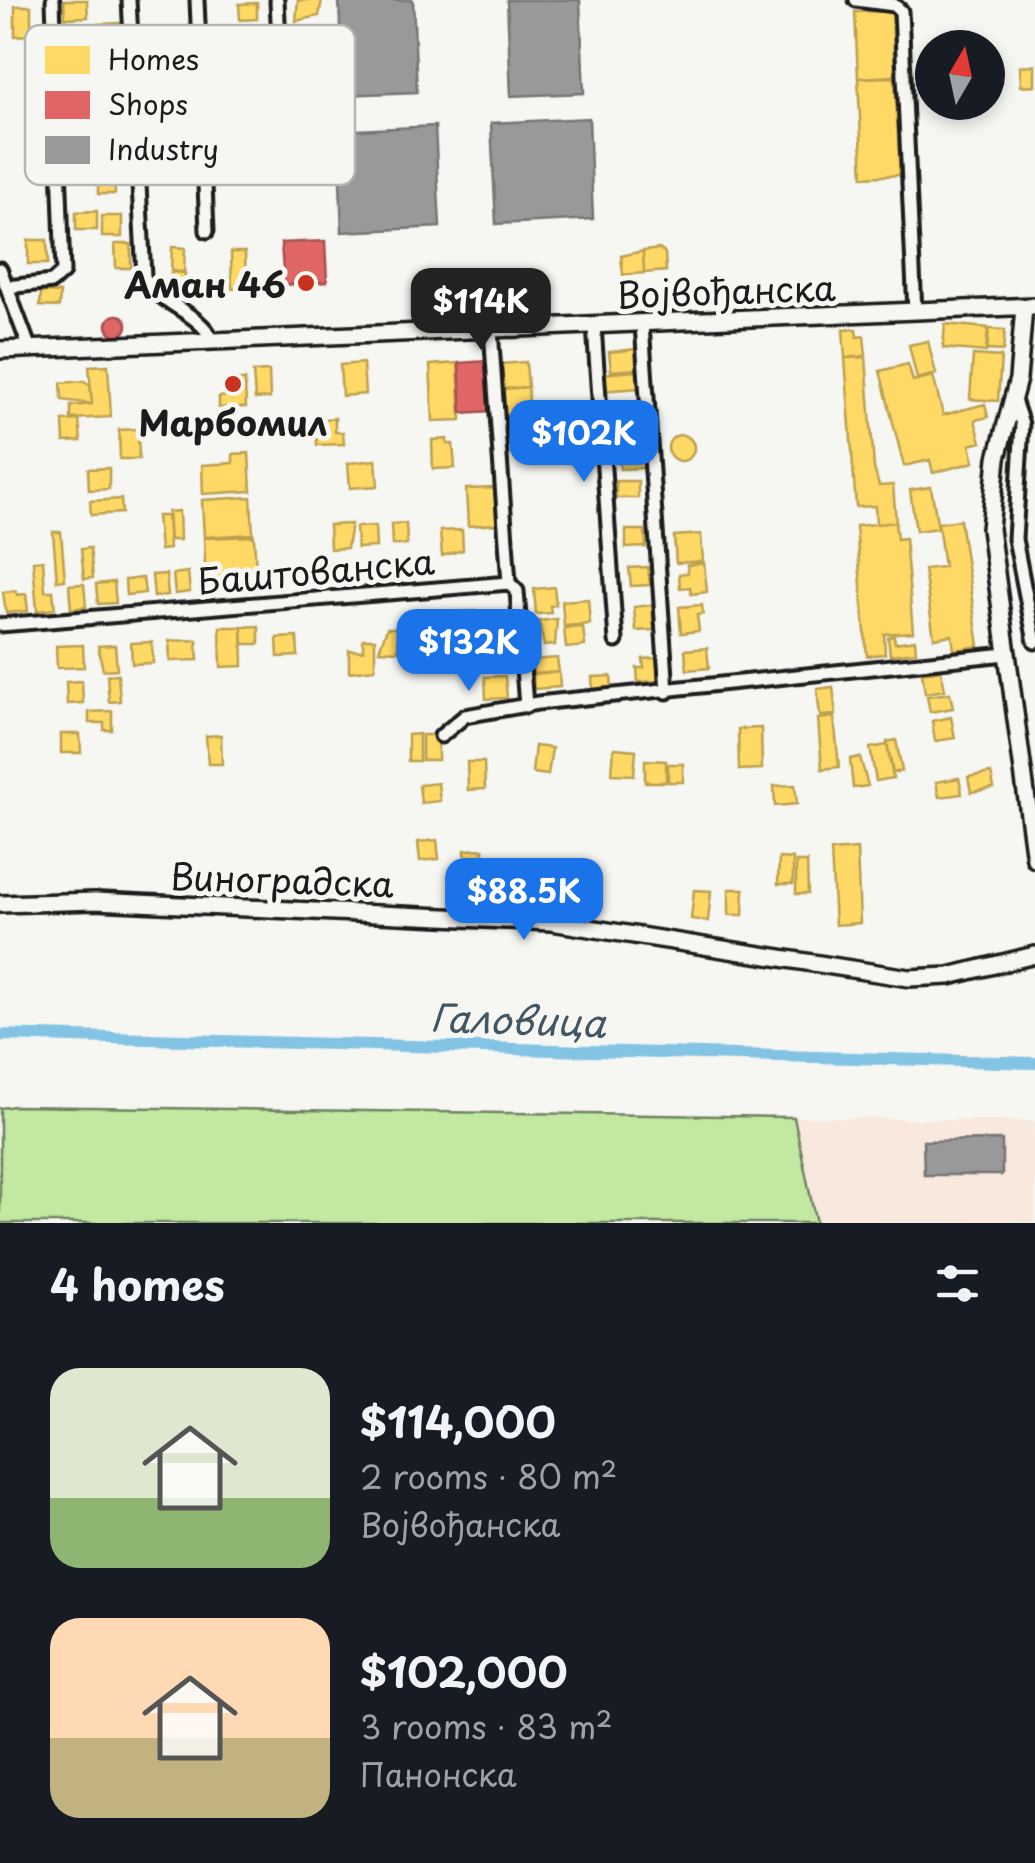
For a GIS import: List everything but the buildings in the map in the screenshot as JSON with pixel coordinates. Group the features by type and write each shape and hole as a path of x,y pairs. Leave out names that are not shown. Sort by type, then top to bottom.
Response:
{"street":[{"path":"53,0 54,25"},
{"path":"129,0 130,25"},
{"path":"196,0 197,25"},
{"path":"277,0 278,25"},
{"path":"856,0 894,5 901,11 915,312"},
{"path":"7,286 52,282 62,272 59,185"},
{"path":"139,185 144,277 154,290 204,326 212,341"},
{"path":"205,185 207,231"},
{"path":"0,268 30,349"},
{"path":"1030,306 1014,397 998,458 990,517 1003,655 1035,860"},
{"name":"Војвођанска","path":"0,350 1030,306"},
{"path":"642,324 667,692"},
{"path":"594,326 616,641"},
{"path":"491,330 509,583 518,591 526,706"},
{"path":"1014,397 1022,424 1016,539 1035,642"},
{"name":"Баштованска","path":"0,625 509,583"},
{"path":"441,736 465,716 526,706 878,665 984,660 1003,655"},
{"name":"Виноградска","path":"0,904 95,902 550,922 909,978 949,976 1035,955"}],"shaded area":[{"path":"794,1117 1035,1121 1035,1223 816,1222"}],"green space":[{"path":"0,1108 794,1117 816,1223 0,1223"}],"waterway":[{"name":"Галовица","path":"0,1035 1035,1063"}],"place":[{"name":"Аман 46","path":"306,283"},
{"name":"Марбомил","path":"233,384"}]}
